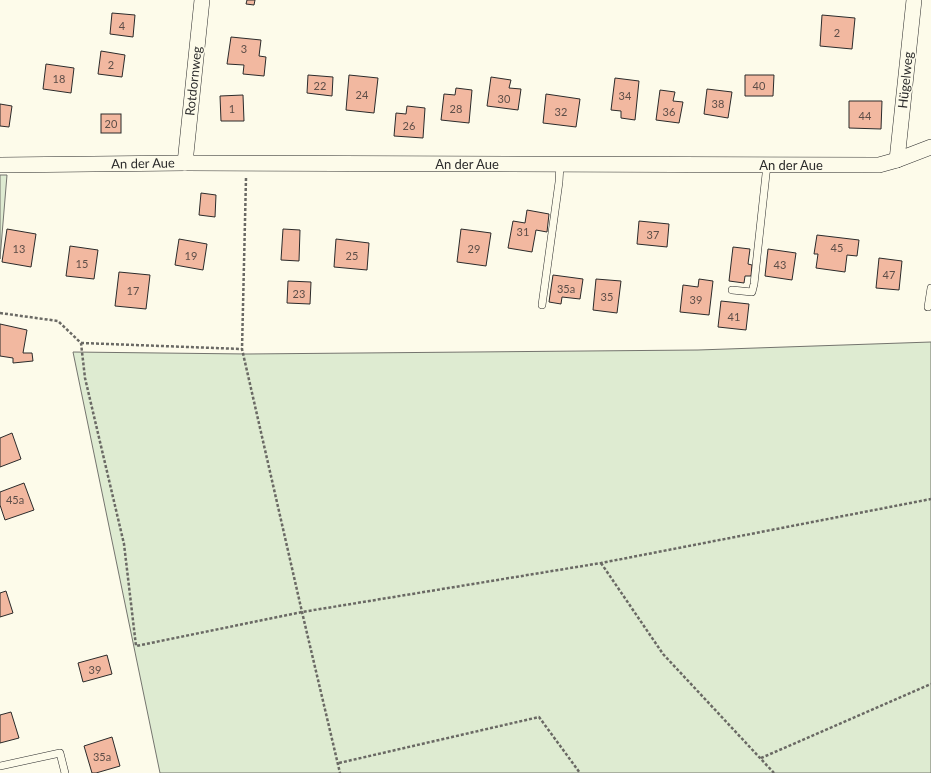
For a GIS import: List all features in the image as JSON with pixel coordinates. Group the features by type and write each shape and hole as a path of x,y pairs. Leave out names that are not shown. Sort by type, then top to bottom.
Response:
{"street":[{"name":"Rotdornweg","path":"185,163 202,0"},
{"name":"Hügelweg","path":"897,160 914,0"},
{"name":"An der Aue","path":"0,165 185,163 880,165 931,148"}],"lane":[{"path":"542,305 559,182 560,164"},
{"path":"732,290 752,292 767,164"},
{"path":"928,307 931,288"},
{"path":"0,766 60,752 65,773"}],"path":[{"path":"246,164 242,349 302,612 339,763 340,773"},
{"path":"0,313 58,321 81,343 85,378 124,544 136,646 302,612 601,563 931,499"},
{"path":"81,343 242,349"},
{"path":"601,563 663,654 774,773"},
{"path":"761,758 931,684"},
{"path":"339,763 539,717 580,773"}],"green space":[{"path":"0,175 7,175 0,259"},
{"path":"931,342 931,773 160,773 73,352 247,354 698,350"}],"building":[{"path":"247,0 255,0 254,5 246,4"},
{"path":"112,13 135,15 133,37 110,34"},
{"path":"822,15 855,18 852,49 820,46"},
{"path":"231,37 261,40 259,56 266,57 264,76 243,74 244,65 227,64"},
{"path":"101,51 125,55 122,77 98,74"},
{"path":"46,64 74,68 71,93 43,89"},
{"path":"308,75 333,77 332,96 307,93"},
{"path":"349,75 378,78 374,113 346,110"},
{"path":"745,75 774,75 773,96 745,96"},
{"path":"491,77 511,80 509,88 521,89 518,110 487,106"},
{"path":"615,78 639,81 635,120 621,118 621,111 611,110"},
{"path":"456,88 472,90 469,123 441,120 444,94 455,95"},
{"path":"707,89 732,92 728,118 704,114"},
{"path":"660,90 675,92 673,101 683,102 679,123 656,120"},
{"path":"546,94 580,99 576,127 543,123"},
{"path":"243,95 244,121 221,121 220,96"},
{"path":"849,101 882,101 881,129 849,128"},
{"path":"0,104 12,106 9,127 0,126"},
{"path":"407,106 425,108 423,138 394,136 396,113 406,114"},
{"path":"101,114 121,114 121,133 101,133"},
{"path":"201,193 216,195 215,217 199,215"},
{"path":"527,210 549,214 547,232 536,230 532,252 508,248 513,221 525,223"},
{"path":"639,221 669,224 667,247 637,244"},
{"path":"7,229 36,234 31,267 2,262"},
{"path":"283,229 300,230 299,261 281,260"},
{"path":"461,229 491,233 486,266 457,262"},
{"path":"817,235 859,240 857,256 847,255 845,272 816,268 818,254 814,254"},
{"path":"179,239 207,244 203,270 175,265"},
{"path":"336,239 369,243 367,270 334,267"},
{"path":"70,246 98,250 94,279 66,276"},
{"path":"733,247 750,249 748,264 752,265 751,276 745,276 744,283 729,281"},
{"path":"768,249 796,253 792,280 765,276"},
{"path":"879,258 902,261 899,290 876,288"},
{"path":"119,272 150,275 146,309 115,306"},
{"path":"553,275 583,279 580,299 562,297 561,304 549,302"},
{"path":"596,279 621,281 617,313 593,310"},
{"path":"699,279 713,281 709,315 680,312 683,285 698,287"},
{"path":"288,281 311,282 310,304 287,303"},
{"path":"721,301 749,304 746,330 718,327"},
{"path":"0,324 27,330 23,353 32,353 33,361 13,363 13,358 0,356"},
{"path":"12,433 21,459 0,467 0,438"},
{"path":"24,483 34,510 5,520 0,505 0,492"},
{"path":"6,591 13,613 0,617 0,593"},
{"path":"107,655 112,674 83,682 78,663"},
{"path":"11,712 19,738 0,743 0,715"},
{"path":"112,737 120,766 92,773 84,746"}]}
